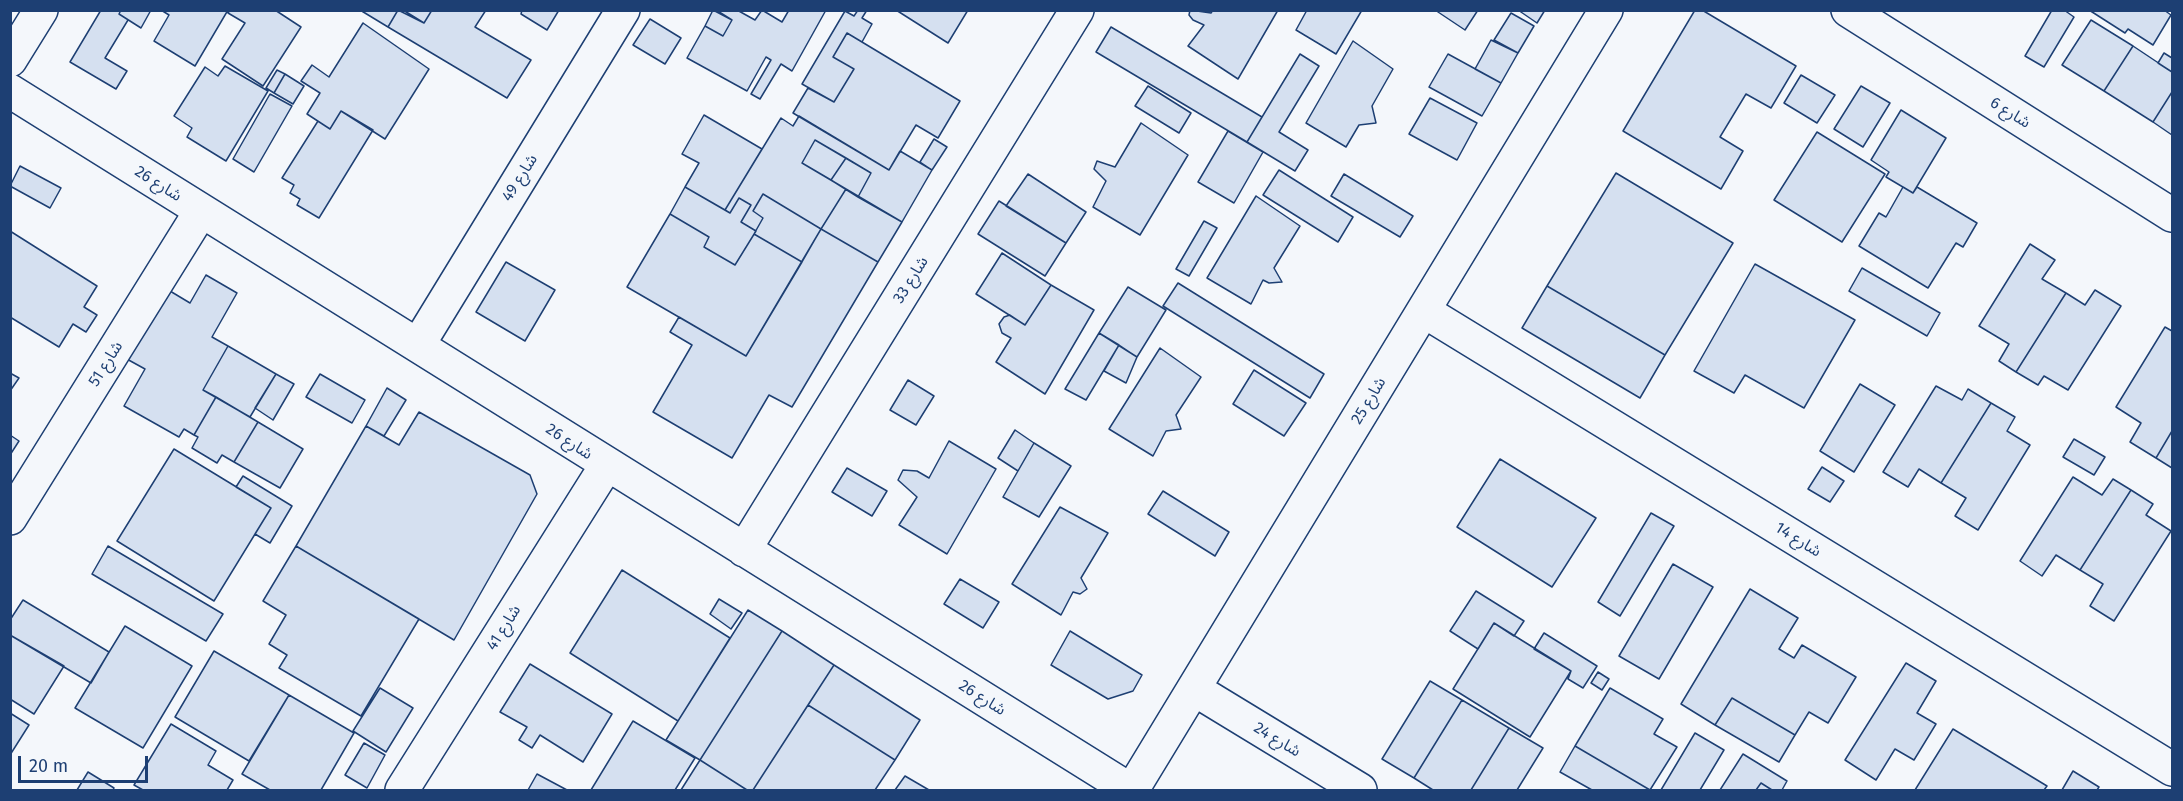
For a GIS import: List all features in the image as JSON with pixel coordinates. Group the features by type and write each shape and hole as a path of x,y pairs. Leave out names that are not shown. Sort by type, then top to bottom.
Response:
{"street":[{"path":"10,60 41,10"},
{"name":"شارع 49","path":"418,345 623,10"},
{"name":"شارع 33","path":"744,550 1077,10"},
{"name":"شارع 25","path":"1131,790 1606,10"},
{"name":"شارع 6","path":"1848,10 2170,207"},
{"name":"شارع 26","path":"10,91 418,345 606,466 1131,790"},
{"name":"شارع 51","path":"10,518 201,211"},
{"name":"شارع 14","path":"1424,310 2172,769"},
{"name":"شارع 41","path":"402,790 606,466"},
{"name":"شارع 24","path":"1194,689 1360,790"}],"building":[{"path":"101,10 121,10 119,14 128,20 105,58 127,71 116,89 70,62"},
{"path":"121,10 151,10 141,28 119,14"},
{"path":"161,10 228,10 195,66 154,41 169,15"},
{"path":"230,10 275,10 301,27 263,86 222,59 245,23 228,13"},
{"path":"360,10 398,10 388,27"},
{"path":"398,10 424,23 432,10 486,10 475,27 531,60 507,98 388,27"},
{"path":"403,10 432,10 424,23"},
{"path":"522,10 559,10 547,30 521,14"},
{"path":"713,10 732,20 723,36 705,26"},
{"path":"716,10 737,10 755,20 762,10 782,22 789,10 826,10 792,71 781,64 760,99 751,94 771,60 766,57 747,91 687,58 705,26 723,36 732,20"},
{"path":"858,10 867,10 862,18 872,24 862,42 847,33 833,57 854,69 834,102 802,84 845,11 854,16"},
{"path":"896,10 968,10 948,43"},
{"path":"1190,10 1211,13 1213,10 1278,10 1238,79 1188,46 1204,25 1193,20 1189,15"},
{"path":"1307,10 1362,10 1336,54 1296,30"},
{"path":"1435,10 1478,10 1465,30"},
{"path":"1518,10 1545,10 1537,23"},
{"path":"1695,10 1702,10 1796,66 1771,108 1746,94 1720,137 1743,151 1721,189 1623,131"},
{"path":"2052,10 2064,10 2074,17 2044,67 2025,56"},
{"path":"2089,10 2164,10 2171,15 2153,45 2128,29 2125,33"},
{"path":"1511,13 1534,26 1518,53 1494,40"},
{"path":"650,19 681,38 665,64 633,45"},
{"path":"2091,20 2133,46 2104,91 2062,65"},
{"path":"363,23 429,69 385,139 341,111 330,129 307,114 320,93 301,81 312,65 329,77"},
{"path":"1111,27 1262,117 1247,142 1096,52"},
{"path":"847,33 960,101 938,138 916,125 889,170 793,113 808,88 834,102 854,69 833,57"},
{"path":"1491,40 1518,53 1501,83 1475,69"},
{"path":"1353,41 1393,69 1372,106 1376,123 1359,125 1346,147 1306,123"},
{"path":"2133,46 2172,72 2172,92 2153,122 2104,91"},
{"path":"2164,53 2172,58 2172,72 2158,63"},
{"path":"1300,54 1319,66 1279,132 1308,150 1295,171 1247,142"},
{"path":"1448,54 1501,83 1482,116 1429,87"},
{"path":"225,66 268,91 226,161 187,137 192,128 174,116 205,67 218,76"},
{"path":"277,70 285,74 274,93 266,88"},
{"path":"285,74 304,86 293,104 274,93"},
{"path":"1801,75 1835,95 1817,123 1784,103"},
{"path":"1148,86 1191,113 1179,133 1135,106"},
{"path":"1861,86 1890,103 1863,147 1834,129"},
{"path":"2172,92 2172,135 2153,122"},
{"path":"270,94 292,106 254,172 233,159"},
{"path":"1430,98 1477,123 1457,160 1409,134"},
{"path":"1901,110 1946,138 1913,193 1886,177 1889,172 1871,160"},
{"path":"341,111 373,130 319,218 297,205 300,199 290,193 294,185 282,178 318,121 330,129"},
{"path":"704,115 762,149 725,210 685,187 699,163 682,154"},
{"path":"799,116 889,170 900,151 932,170 902,222 858,197 871,173 815,140 802,163 846,189 821,229 763,194 753,211 763,218 756,231 741,222 751,205 739,198 730,213 725,210 781,118 793,126"},
{"path":"1141,123 1188,155 1140,235 1093,207 1106,181 1094,169 1097,161 1115,167"},
{"path":"1228,131 1263,152 1234,203 1198,182"},
{"path":"1817,132 1885,174 1842,242 1774,200"},
{"path":"934,139 947,147 932,170 920,162"},
{"path":"815,140 846,158 831,180 802,163"},
{"path":"846,158 871,173 858,197 831,180"},
{"path":"20,166 61,188 50,208 10,186"},
{"path":"1279,170 1353,217 1338,242 1263,195"},
{"path":"1616,173 1733,243 1665,355 1547,286"},
{"path":"1028,174 1086,212 1066,243 1006,206"},
{"path":"1344,174 1413,216 1400,237 1331,196"},
{"path":"685,187 730,213 739,198 751,205 741,222 756,231 735,265 704,247 709,237 670,214"},
{"path":"1903,187 1913,193 1917,187 1977,223 1963,247 1956,243 1928,288 1859,246 1879,213 1886,217"},
{"path":"846,189 902,222 878,262 821,229"},
{"path":"763,194 821,229 802,262 754,234 763,218 753,211"},
{"path":"1256,196 1300,226 1274,268 1282,282 1269,283 1263,280 1251,304 1207,278"},
{"path":"999,201 1066,243 1045,276 978,234"},
{"path":"670,214 709,237 704,247 735,265 754,234 802,262 746,356 627,287"},
{"path":"1204,221 1217,228 1189,276 1176,269"},
{"path":"821,229 878,262 792,407 769,395 732,458 653,412 692,345 670,332 679,317 746,356"},
{"path":"10,231 97,286 84,307 97,315 86,332 73,324 59,347 10,317"},
{"path":"2030,244 2055,260 2042,279 2066,293 2016,372 1999,361 2009,344 1979,326"},
{"path":"1002,253 1051,285 1025,325 976,294"},
{"path":"506,262 555,290 525,341 476,312"},
{"path":"1755,264 1855,320 1804,408 1745,375 1734,393 1694,371"},
{"path":"1862,268 1940,313 1927,336 1849,291"},
{"path":"206,275 237,293 212,337 228,346 203,390 216,397 194,435 184,429 179,437 124,406 145,369 125,358 165,288 190,303"},
{"path":"1178,283 1324,374 1310,398 1163,306"},
{"path":"1051,285 1094,310 1045,394 996,362 1011,338 1002,333 999,324 1004,317 1010,315 1025,325"},
{"path":"1547,286 1665,355 1640,398 1522,328"},
{"path":"1128,287 1166,310 1137,357 1099,333"},
{"path":"2095,290 2121,306 2068,390 2044,376 2038,385 2016,372 2066,293 2085,305"},
{"path":"2165,327 2172,331 2172,431 2156,458 2130,442 2141,423 2116,407"},
{"path":"1099,333 1119,345 1086,400 1065,389"},
{"path":"1119,345 1137,357 1126,383 1104,371"},
{"path":"228,346 276,374 250,417 203,390"},
{"path":"1160,348 1201,377 1176,415 1181,429 1166,431 1153,456 1109,429"},
{"path":"1254,370 1306,403 1284,436 1233,404"},
{"path":"10,373 19,378 10,391"},
{"path":"276,374 294,384 273,420 255,408"},
{"path":"320,374 365,400 352,423 306,397"},
{"path":"908,380 934,396 916,425 890,410"},
{"path":"1860,384 1895,405 1854,472 1820,451"},
{"path":"1936,386 1962,400 1968,389 1991,403 1941,483 1919,469 1908,487 1883,472"},
{"path":"387,388 406,400 384,436 366,426"},
{"path":"216,397 258,422 234,462 222,455 217,463 192,448 198,437 194,435"},
{"path":"1991,403 2015,417 2007,431 2030,445 1978,530 1955,516 1966,498 1941,483"},
{"path":"419,412 530,475 537,494 454,640 296,546 366,426 399,445"},
{"path":"258,422 303,449 280,488 234,462"},
{"path":"1015,430 1034,443 1018,471 998,458"},
{"path":"2172,431 2172,468 2156,458"},
{"path":"10,435 19,441 10,455"},
{"path":"2074,439 2105,457 2094,475 2063,457"},
{"path":"949,441 996,469 947,554 899,525 917,497 898,480 903,470 917,471 929,478"},
{"path":"1034,443 1071,466 1039,517 1003,497"},
{"path":"174,449 271,508 214,601 117,541"},
{"path":"1500,459 1596,518 1552,587 1457,527"},
{"path":"1822,467 1844,481 1830,502 1808,489"},
{"path":"847,468 887,491 872,516 832,492"},
{"path":"243,476 292,506 270,543 255,534 271,508 236,487"},
{"path":"2073,477 2102,495 2113,479 2131,490 2080,570 2056,555 2042,576 2020,561"},
{"path":"2131,490 2153,504 2146,515 2171,531 2114,621 2090,606 2103,584 2080,570"},
{"path":"1163,491 1229,532 1215,556 1148,514"},
{"path":"1060,507 1108,533 1081,578 1087,589 1080,594 1073,592 1061,615 1012,584"},
{"path":"1651,513 1674,526 1620,616 1598,602"},
{"path":"108,546 223,614 206,641 92,574"},
{"path":"296,546 419,619 361,716 279,668 287,655 269,644 286,615 263,601"},
{"path":"1673,564 1713,587 1659,679 1619,656"},
{"path":"622,570 730,638 678,721 570,653"},
{"path":"960,579 999,602 983,628 944,604"},
{"path":"1750,589 1798,618 1779,649 1794,658 1802,645 1856,677 1828,723 1809,712 1795,735 1732,698 1715,725 1681,704"},
{"path":"1476,591 1524,621 1514,636 1494,623 1478,649 1450,631"},
{"path":"719,599 742,613 731,629 710,614"},
{"path":"23,600 109,652 91,683 10,635 10,620"},
{"path":"748,610 782,631 700,760 666,740"},
{"path":"1494,623 1571,671 1530,737 1453,689"},
{"path":"125,626 192,666 143,748 75,708"},
{"path":"782,631 834,665 753,790 747,790 700,760"},
{"path":"1070,631 1142,675 1133,691 1108,699 1051,665"},
{"path":"1544,633 1597,666 1583,688 1568,679 1571,671 1534,649"},
{"path":"10,635 64,666 34,714 10,699"},
{"path":"214,651 289,695 249,761 175,717"},
{"path":"1906,663 1936,681 1917,713 1936,724 1914,760 1895,749 1876,780 1845,760"},
{"path":"530,664 612,714 583,762 540,735 532,748 519,740 527,727 500,712"},
{"path":"834,665 920,720 895,760 808,705"},
{"path":"1598,672 1609,679 1602,690 1591,683"},
{"path":"1430,681 1462,700 1414,778 1382,759"},
{"path":"380,688 413,708 386,752 353,731"},
{"path":"1610,688 1663,719 1654,734 1677,747 1650,790 1575,746"},
{"path":"289,695 354,733 321,790 270,790 242,774"},
{"path":"1732,698 1795,735 1779,762 1715,725"},
{"path":"1462,700 1509,728 1471,790 1433,790 1414,778"},
{"path":"808,705 895,760 875,790 753,790"},
{"path":"10,713 29,725 10,755"},
{"path":"633,721 695,758 675,790 591,790"},
{"path":"171,724 216,751 208,765 233,780 227,790 143,790 134,785"},
{"path":"1509,728 1543,748 1517,790 1471,790"},
{"path":"1953,729 2047,786 2044,790 1915,790"},
{"path":"1695,733 1724,750 1700,790 1661,790"},
{"path":"364,743 385,755 367,788 345,775"},
{"path":"1575,746 1650,790 1592,790 1560,772"},
{"path":"1743,754 1787,781 1782,790 1772,790 1761,783 1756,790 1720,790"},
{"path":"700,760 747,790 681,790"},
{"path":"2073,771 2099,787 2097,790 2062,790"},
{"path":"88,772 114,788 113,790 77,790"},
{"path":"537,774 567,790 528,790"},
{"path":"905,776 929,790 895,790"},
{"path":"1761,783 1772,790 1756,790"}]}
